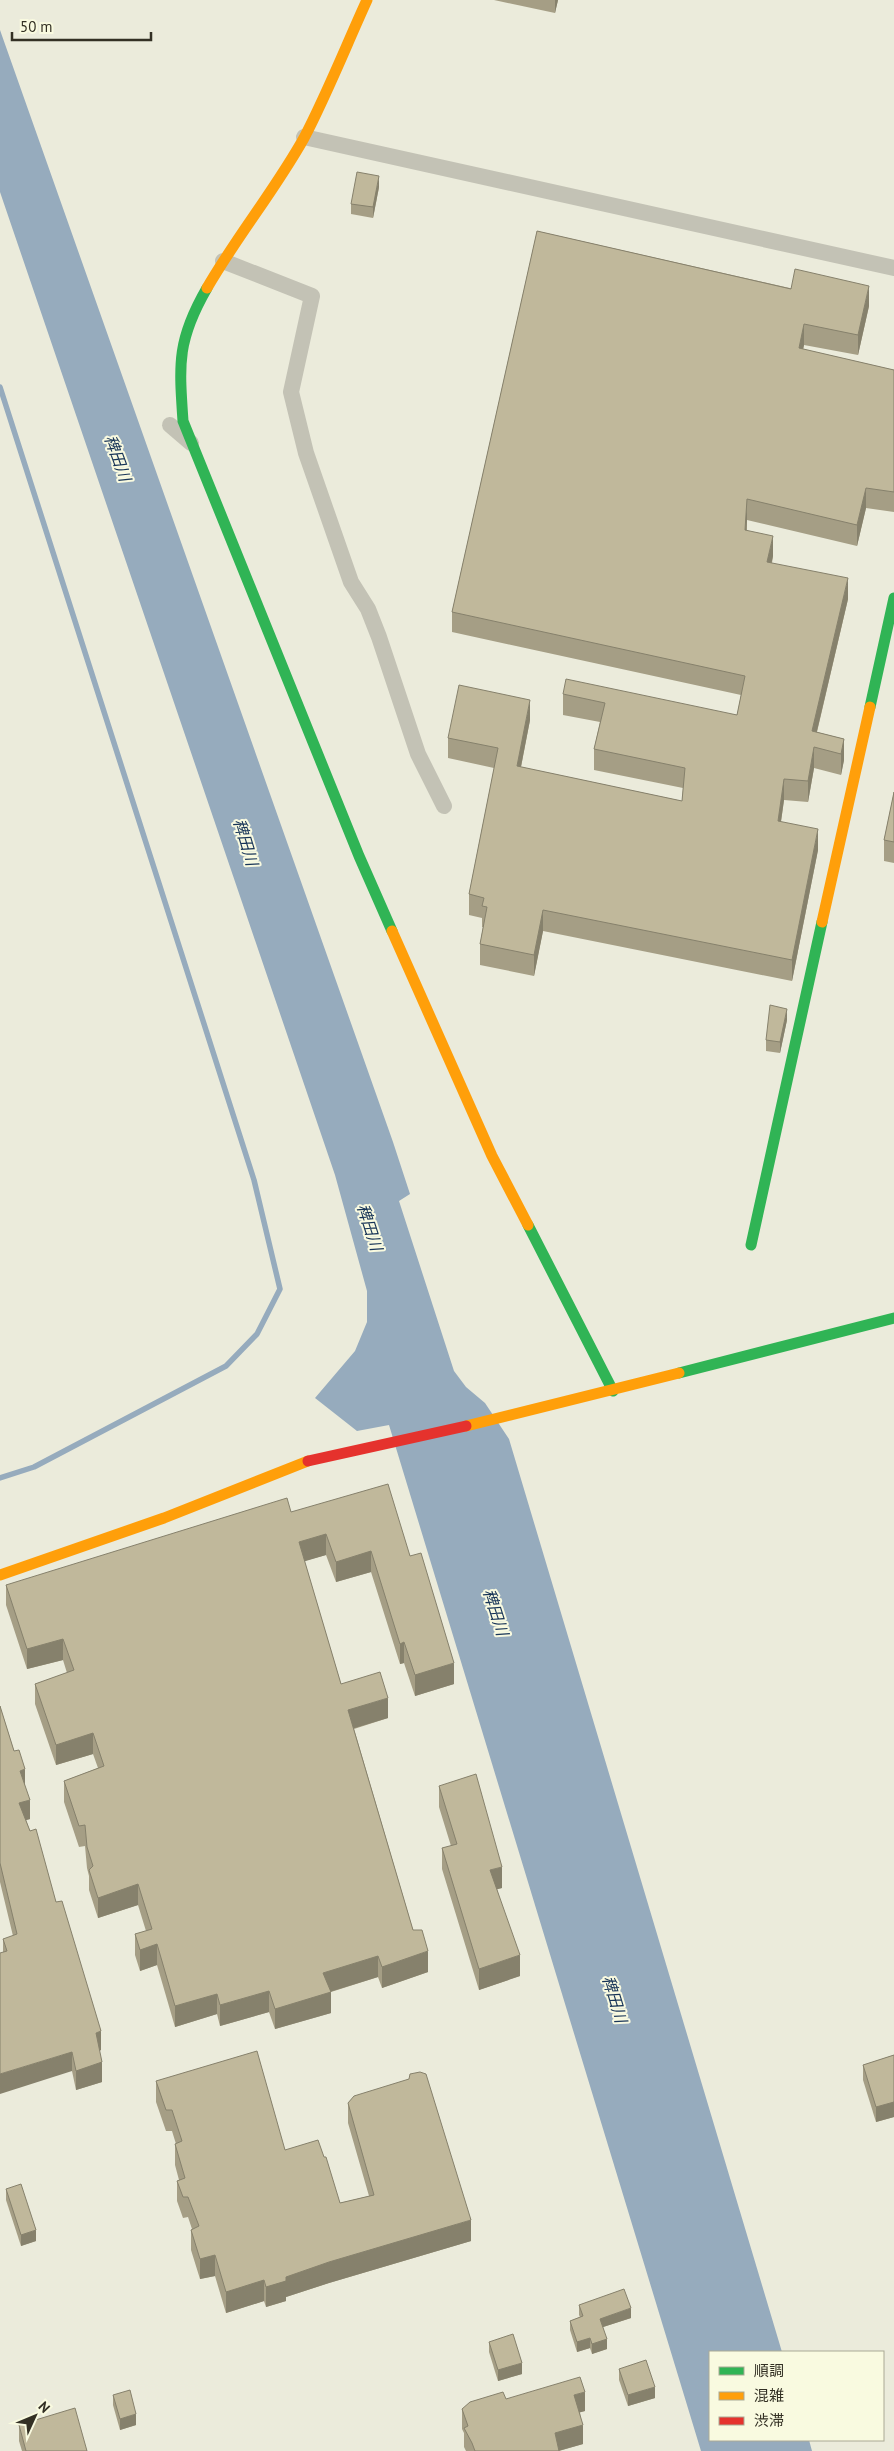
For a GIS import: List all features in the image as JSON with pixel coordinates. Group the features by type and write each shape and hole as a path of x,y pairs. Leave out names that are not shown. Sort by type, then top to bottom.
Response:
{"street":[{"path":"367,0 304,137 273,189 222,261 198,304 184,337 179,369 183,421 359,856 455,1074 492,1156 570,1302 613,1391"},
{"path":"304,137 894,268"},
{"path":"222,261 312,296 291,392 306,453 351,582 368,610 379,637 418,754 444,806"},
{"path":"170,425 191,443"},
{"path":"751,1245 894,598"},
{"path":"0,1575 164,1518 300,1463 523,1413 894,1318"}],"water":[{"name":"稗田川","path":"0,30 393,1142 410,1194 399,1201 454,1371 466,1387 485,1403 509,1439 782,2351 709,2351 709,2441 809,2441 812,2451 701,2451 389,1425 357,1431 315,1398 355,1351 367,1322 367,1291 335,1175 0,192"}],"building":[{"path":"357,172 379,176 373,207 351,204"},
{"path":"537,231 791,289 795,269 869,286 858,335 804,324 799,348 894,370 894,492 866,488 857,525 747,499 745,530 773,536 767,562 848,578 812,731 844,739 841,754 814,747 808,781 784,779 778,821 818,829 792,960 543,910 534,955 480,944 487,907 482,906 484,898 469,894 498,748 448,738 459,685 530,700 517,766 682,801 685,768 594,749 605,703 563,694 566,679 737,715 745,676 452,612"},
{"path":"894,792 894,842 884,840"},
{"path":"770,1005 787,1009 780,1042 766,1040"},
{"path":"388,1484 410,1556 421,1553 454,1663 415,1675 404,1642 400,1644 371,1551 336,1562 326,1534 299,1542 341,1684 380,1672 388,1698 348,1710 413,1930 422,1930 428,1951 382,1967 378,1956 323,1973 331,1992 275,2009 269,1991 220,2005 217,1994 175,2006 157,1944 140,1950 135,1934 152,1929 138,1884 98,1898 89,1870 93,1866 87,1847 85,1825 79,1826 64,1781 104,1766 93,1733 56,1745 35,1684 74,1670 63,1639 27,1649 6,1585 287,1498 291,1512"},
{"path":"0,1706 14,1751 19,1750 25,1769 20,1771 30,1800 19,1803 30,1831 36,1829 56,1902 62,1901 101,2031 96,2033 102,2062 76,2071 72,2052 0,2074 0,1953 7,1951 3,1939 17,1934 0,1863"},
{"path":"476,1774 502,1867 490,1870 520,1955 479,1969 442,1848 457,1844 439,1786"},
{"path":"257,2051 285,2150 318,2140 324,2157 326,2157 340,2203 374,2195 348,2103 354,2096 409,2079 410,2074 420,2072 426,2074 471,2220 329,2262 286,2277 286,2281 266,2287 264,2280 226,2292 215,2255 200,2259 191,2230 199,2226 188,2197 183,2197 177,2181 185,2178 175,2144 182,2141 172,2110 166,2110 156,2081"},
{"path":"894,2055 894,2102 876,2107 863,2065"},
{"path":"21,2184 36,2230 21,2235 6,2189"},
{"path":"624,2289 631,2308 600,2319 607,2339 592,2344 590,2338 577,2342 570,2321 583,2316 579,2305"},
{"path":"513,2334 522,2363 498,2370 489,2342"},
{"path":"646,2360 655,2387 628,2395 619,2369"},
{"path":"580,2377 585,2392 574,2395 583,2425 555,2433 559,2451 475,2451 464,2428 468,2426 462,2409 470,2402 503,2392 506,2399"},
{"path":"130,2390 136,2414 120,2419 113,2395"},
{"path":"75,2408 87,2451 26,2451 19,2425"}],"waterway":[{"path":"0,387 254,1180 280,1289 257,1334 226,1366 34,1467 0,1478"}],"traffic: fast":[{"path":"207,288 190,323 182,352 183,421 359,856 392,931"},
{"path":"870,707 894,598"},
{"path":"751,1245 822,922"},
{"path":"528,1225 613,1391"},
{"path":"679,1373 894,1318"}],"traffic: slow":[{"path":"207,288 304,138 329,87 367,0"},
{"path":"822,922 870,707"},
{"path":"392,931 492,1156 528,1225"},
{"path":"466,1426 679,1373"},
{"path":"0,1575 164,1518 308,1461"}],"traffic: jam":[{"path":"308,1461 466,1426"}]}
